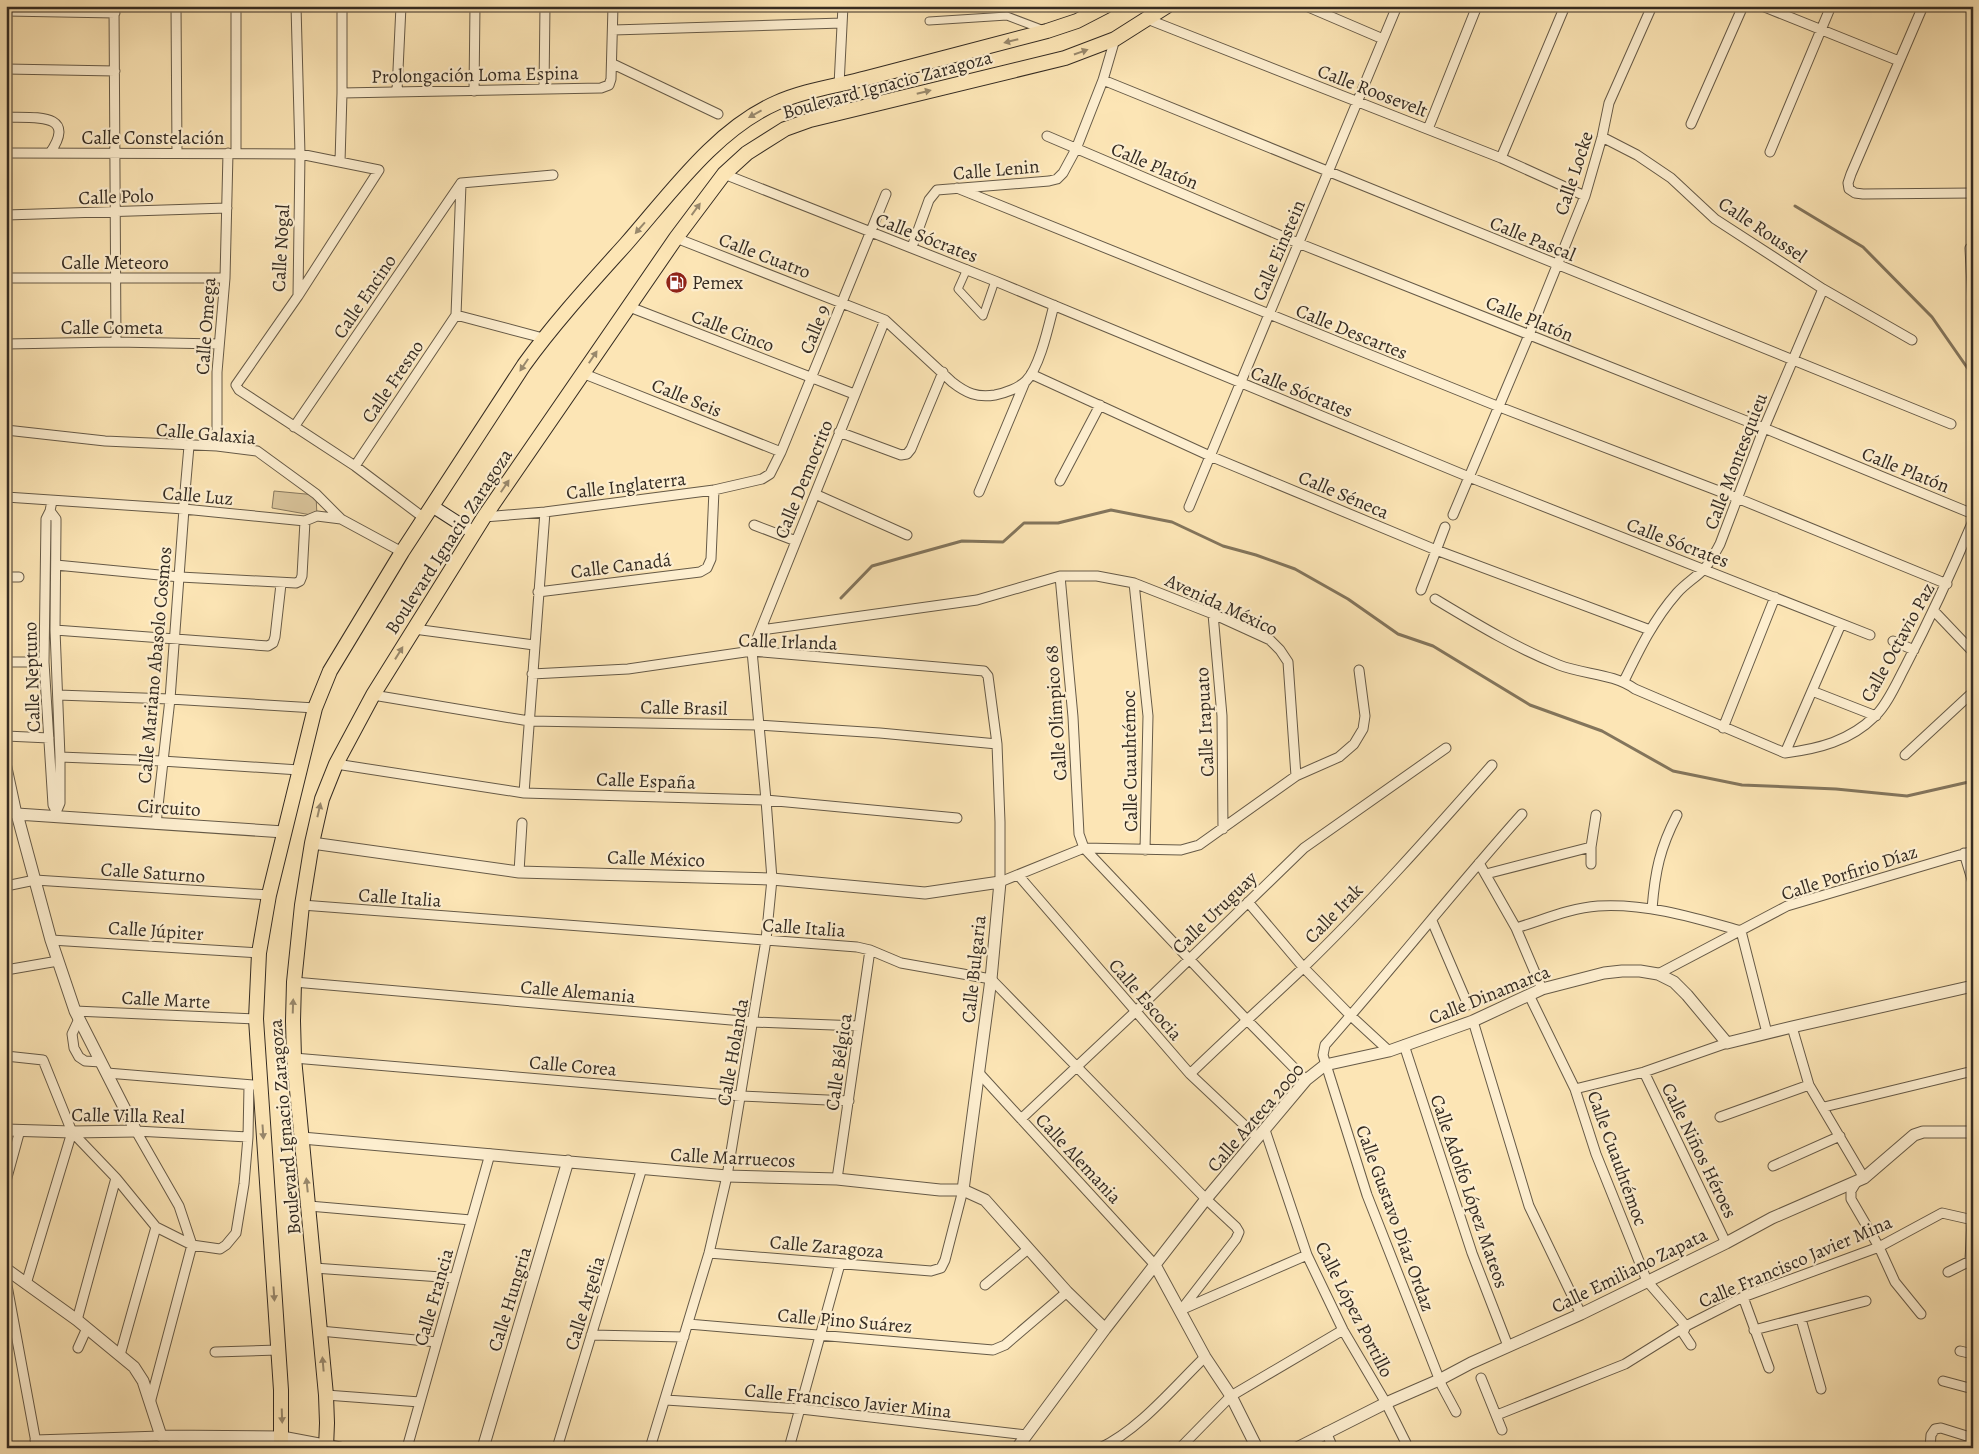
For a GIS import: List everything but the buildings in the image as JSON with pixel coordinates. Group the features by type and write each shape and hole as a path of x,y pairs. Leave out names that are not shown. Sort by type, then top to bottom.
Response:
{"main road":[{"name":"Boulevard Ignacio Zaragoza","path":"282,1442 278,1350 254,1085 259,953 269,895 299,770 315,708 330,671 402,552 543,338 668,195 722,137 749,117 776,103 804,92 839,85 1046,31 1077,21 1106,6"},
{"name":"Boulevard Ignacio Zaragoza","path":"331,1447 327,1423 309,1206 294,1058 294,982 302,906 312,843 322,799 336,764 373,694 484,517 627,306 724,174 747,153 785,129 802,123 1065,58 1115,39 1167,6"},
{"path":"432,506 474,533"}],"street":[{"path":"176,6 177,153"},
{"name":"Calle Omega","path":"217,446 219,344 225,278 232,153 236,6"},
{"name":"Calle Nogal","path":"294,428 239,390 236,385 298,296 300,154 296,6"},
{"path":"340,162 342,6"},
{"path":"397,91 401,6"},
{"path":"474,90 475,6"},
{"path":"544,89 545,6"},
{"path":"613,6 613,64 718,114"},
{"path":"839,85 843,6"},
{"path":"1306,6 1383,39"},
{"name":"Calle Einstein","path":"1189,507 1396,6"},
{"path":"1428,129 1477,6"},
{"path":"1501,158 1565,6"},
{"name":"Calle Locke","path":"1453,514 1529,335 1585,196 1602,137 1609,103 1652,6"},
{"path":"1691,124 1743,6"},
{"path":"1762,6 1899,62"},
{"path":"1770,152 1831,6"},
{"path":"1923,6 1851,174 1848,183 1849,189 1855,193 1863,194 1973,193"},
{"path":"6,11 114,10 116,342"},
{"path":"930,21 1006,16 1046,31"},
{"name":"Calle Roosevelt","path":"1147,19 1501,158 1585,196"},
{"path":"613,30 842,23"},
{"name":"Calle Lenin","path":"912,247 932,194 936,190 1057,179 1063,173 1076,150 1103,80 1115,39"},
{"name":"Prolongación Loma Espina","path":"342,93 601,88 609,85 613,64"},
{"path":"6,69 115,71"},
{"name":"Calle Pascal","path":"1103,80 1951,424"},
{"path":"6,117 53,121 59,126 60,133 58,142 50,153"},
{"name":"Calle Platón","path":"1047,136 1076,150 1298,243 1764,428 1973,514"},
{"name":"Calle Roussel","path":"1602,137 1637,155 1671,178 1715,219 1823,289 1912,340"},
{"name":"Calle Constelación","path":"6,153 300,154 378,170 298,296"},
{"path":"543,338 456,314 461,184 553,174"},
{"name":"Calle Sócrates","path":"724,174 870,233 967,269 1469,477 1870,635"},
{"name":"Calle Encino","path":"294,428 461,184"},
{"name":"Calle Descartes","path":"957,188 1268,315 1737,498 1947,584"},
{"name":"Calle 9","path":"770,474 781,452 886,194"},
{"name":"Calle Polo","path":"6,215 228,208"},
{"name":"Calle Cuatro","path":"676,238 885,320"},
{"path":"1970,248 1973,306"},
{"path":"967,269 958,289 982,316 996,281"},
{"name":"Calle Meteoro","path":"6,278 225,278"},
{"name":"Calle Montesquieu","path":"1624,681 1650,630 1676,594 1703,570 1720,544 1764,428 1823,289"},
{"path":"980,492 1044,343 1054,305"},
{"name":"Calle Cinco","path":"627,306 854,394"},
{"name":"Calle Fresno","path":"354,466 456,314"},
{"path":"885,320 964,392 975,396 1001,394 1028,378"},
{"name":"Calle Democrito","path":"752,651 885,320"},
{"name":"Calle Cometa","path":"6,344 116,342 219,344"},
{"path":"839,432 901,455 907,454 911,449 943,372"},
{"name":"Calle Seis","path":"582,373 781,452"},
{"name":"Calle Séneca","path":"1028,378 1100,405 1210,456 1436,550 1650,630"},
{"path":"1060,481 1100,405"},
{"path":"294,428 354,466 424,518"},
{"name":"Calle Galaxia","path":"6,430 106,441 250,449 264,455 316,494 341,520 402,552"},
{"name":"Calle Mariano Abasolo Cosmos","path":"156,824 170,699 190,446"},
{"name":"Calle Inglaterra","path":"484,517 545,512 714,490 762,479 770,474"},
{"name":"Calle Canadá","path":"538,592 700,572 707,568 711,559 714,490"},
{"path":"815,494 906,535"},
{"name":"Calle Luz","path":"6,496 184,506 305,521 317,516 341,520"},
{"name":"Calle Neptuno","path":"52,500 46,519 44,662 53,805 56,815"},
{"name":"Calle Neptuno","path":"50,511 56,519 55,630 60,757 60,803 56,815"},
{"path":"524,793 545,512"},
{"path":"56,565 180,577 281,584 296,583 300,581 302,576 305,521"},
{"name":"Calle Octavio Paz","path":"1434,599 1531,653 1562,666 1624,681 1635,689 1785,753 1810,750 1835,743 1856,731 1876,716 1894,688 1934,611 1973,521"},
{"path":"754,525 796,541"},
{"path":"1421,590 1445,527"},
{"name":"Avenida México","path":"760,630 977,600 1060,576 1096,576 1134,583 1213,614 1270,640 1280,650 1288,662 1296,776"},
{"name":"Calle Olímpico 68","path":"1060,576 1073,717 1079,834 1084,848"},
{"path":"6,577 19,577"},
{"name":"Calle Cuauhtémoc","path":"1134,583 1148,716 1146,850"},
{"path":"55,630 268,646 273,643 281,584"},
{"path":"1723,728 1775,597"},
{"path":"1934,611 1973,652"},
{"name":"Calle Irapuato","path":"1213,614 1222,716 1223,829"},
{"path":"1785,753 1841,624"},
{"path":"414,629 534,645"},
{"path":"1893,641 1914,650"},
{"name":"Calle Irlanda","path":"532,674 628,669 752,651 984,671"},
{"name":"Calle Holanda","path":"650,1448 709,1253 727,1176 754,1022 766,940 772,879 752,651"},
{"path":"6,662 44,662"},
{"path":"1000,882 1084,848 1181,850 1199,845 1296,776 1339,757 1354,744 1363,729 1365,716 1359,670"},
{"name":"Calle Bulgaria","path":"941,1268 946,1260 963,1190 991,979 1000,882 997,744 988,676 984,671"},
{"path":"1812,691 1876,716"},
{"path":"1905,755 1973,692"},
{"name":"Calle Brasil","path":"373,694 529,721 758,725 880,733 997,744"},
{"path":"58,695 170,699 315,708"},
{"path":"6,736 49,738"},
{"name":"Calle Uruguay","path":"1021,1119 1135,1012 1304,848 1446,748"},
{"path":"60,757 162,761 299,770"},
{"path":"6,763 12,814 35,880 51,940 77,1015 136,1130 179,1206 192,1245 150,1403"},
{"name":"Calle España","path":"336,764 524,793 766,800 957,818"},
{"name":"Calle Irak","path":"1190,1074 1303,967 1426,840 1492,765"},
{"name":"Circuito","path":"12,814 56,815 156,824 284,832"},
{"name":"Calle Azteca 2000","path":"1017,1448 1105,1329 1206,1199 1306,1080 1325,1065 1323,1055 1326,1045 1432,921 1479,862 1522,814"},
{"path":"1652,909 1654,881 1659,855 1665,838 1677,815"},
{"path":"1591,864 1591,847 1596,816"},
{"path":"519,872 522,823"},
{"name":"Calle México","path":"312,843 519,872 772,879 925,893 1000,882"},
{"path":"1486,874 1591,847"},
{"path":"1084,848 1306,1080"},
{"path":"1969,852 1973,883"},
{"name":"Calle Porfirio Díaz","path":"1658,974 1787,906 1969,852"},
{"path":"1479,862 1516,928 1542,989"},
{"name":"Calle Escocia","path":"1018,875 1190,1074 1261,1134"},
{"name":"Calle Saturno","path":"6,886 35,880 269,895"},
{"path":"1248,902 1303,967 1350,1016 1389,1051"},
{"name":"Calle Italia","path":"302,906 766,940 870,950 901,964 991,979"},
{"path":"1516,928 1580,909 1598,906 1652,909 1691,917 1741,931 1766,1033"},
{"path":"1432,921 1468,1005"},
{"name":"Calle Júpiter","path":"51,940 259,953"},
{"name":"Calle Bélgica","path":"838,1179 870,950"},
{"path":"6,970 58,961"},
{"name":"Calle Dinamarca","path":"1325,1065 1389,1051 1473,1020 1542,989 1604,973 1640,971 1658,974 1674,982 1727,1043"},
{"path":"991,979 1239,1232 1236,1239 1181,1310"},
{"name":"Calle Alemania","path":"294,982 754,1022 859,1026"},
{"path":"1576,1089 1644,1072 1727,1043 1973,986"},
{"name":"Calle Cuauhtémoc","path":"1529,995 1576,1089 1596,1154 1647,1281 1686,1326"},
{"path":"77,1015 72,1034 74,1048 79,1057 85,1061 102,1062"},
{"name":"Calle Marte","path":"77,1015 256,1019"},
{"path":"1473,1020 1529,1206 1581,1314"},
{"path":"1792,1027 1809,1084 1840,1136 1860,1180 1850,1191 1850,1196 1879,1247 1895,1282 1921,1314"},
{"name":"Calle Adolfo López Mateos","path":"1404,1045 1472,1253 1508,1346"},
{"path":"6,1056 42,1060 46,1065 72,1132 116,1178 156,1227 192,1245 220,1249 226,1245 236,1233 244,1184 254,1085 107,1074"},
{"name":"Calle Corea","path":"294,1058 741,1096 849,1100"},
{"name":"Calle Gustavo Díaz Ordaz","path":"1325,1065 1367,1195 1440,1380 1456,1412"},
{"path":"1824,1107 1973,1070"},
{"name":"Calle Niños Héroes","path":"1644,1072 1726,1243"},
{"name":"Calle Alemania","path":"978,1073 1155,1265"},
{"path":"1720,1117 1809,1084"},
{"name":"Calle Villa Real","path":"6,1130 72,1132 136,1130 248,1137"},
{"path":"6,1181 20,1130"},
{"path":"26,1284 72,1132"},
{"name":"Calle Emiliano Zapata","path":"1297,1448 1386,1403 1581,1314 1726,1243 1772,1218 1860,1180 1914,1134 1923,1132 1973,1132"},
{"name":"Calle López Portillo","path":"1261,1134 1307,1255 1343,1330 1386,1403 1406,1443"},
{"path":"1773,1166 1840,1136"},
{"name":"Calle Marruecos","path":"302,1138 727,1176 838,1179 940,1190 963,1190 985,1200 1066,1292 1105,1329"},
{"name":"Calle Francia","path":"407,1448 490,1154"},
{"name":"Calle Hungria","path":"483,1448 568,1161"},
{"name":"Calle Argelia","path":"557,1448 642,1168"},
{"path":"77,1320 116,1178"},
{"path":"309,1206 471,1220"},
{"name":"Calle Francisco Javier Mina","path":"1686,1326 1743,1297 1879,1247 1942,1213 1972,1220"},
{"path":"1948,1272 1970,1262 1972,1220"},
{"path":"120,1355 156,1227"},
{"path":"985,1285 1028,1249"},
{"name":"Calle Zaragoza","path":"709,1253 931,1271 941,1268"},
{"path":"1181,1310 1307,1255"},
{"path":"790,1448 840,1264"},
{"path":"1155,1265 1206,1357 1231,1396 1253,1446"},
{"path":"314,1268 455,1278"},
{"path":"6,1269 77,1320 134,1367 143,1381 162,1436"},
{"path":"6,1280 36,1444 162,1436 282,1442 331,1447"},
{"name":"Calle Pino Suárez","path":"688,1324 993,1350 1000,1348 1066,1292"},
{"path":"1743,1297 1769,1368"},
{"path":"1754,1330 1866,1301"},
{"path":"1801,1319 1821,1389"},
{"path":"1686,1326 1683,1333 1691,1345"},
{"path":"1497,1415 1625,1364 1686,1326"},
{"path":"78,1348 87,1328"},
{"path":"1180,1448 1231,1396 1343,1330"},
{"path":"320,1332 437,1342"},
{"path":"591,1335 684,1337"},
{"path":"215,1352 278,1350"},
{"path":"1960,1351 1973,1354"},
{"path":"1100,1448 1117,1440 1137,1423 1206,1357"},
{"path":"1481,1378 1502,1430"},
{"path":"1942,1381 1973,1389"},
{"path":"326,1395 420,1402"},
{"name":"Calle Francisco Javier Mina","path":"666,1400 801,1409 1026,1435"},
{"path":"1930,1448 1931,1435 1935,1429 1942,1428 1973,1438"},
{"path":"1326,1432 1334,1448"},
{"path":"114,1438 114,1448"}],"shaded area":[{"path":"274,491 316,495 317,516 272,508"}],"waterway":[{"path":"1795,206 1863,247 1932,317 1973,376"},
{"path":"841,598 872,566 962,541 1003,542 1024,523 1058,523 1111,510 1172,522 1223,546 1295,569 1348,599 1398,634 1433,646 1530,705 1602,731 1673,771 1742,785 1836,789 1907,796 1973,781"}],"place":[{"name":"Pemex","path":"676,282"}]}
